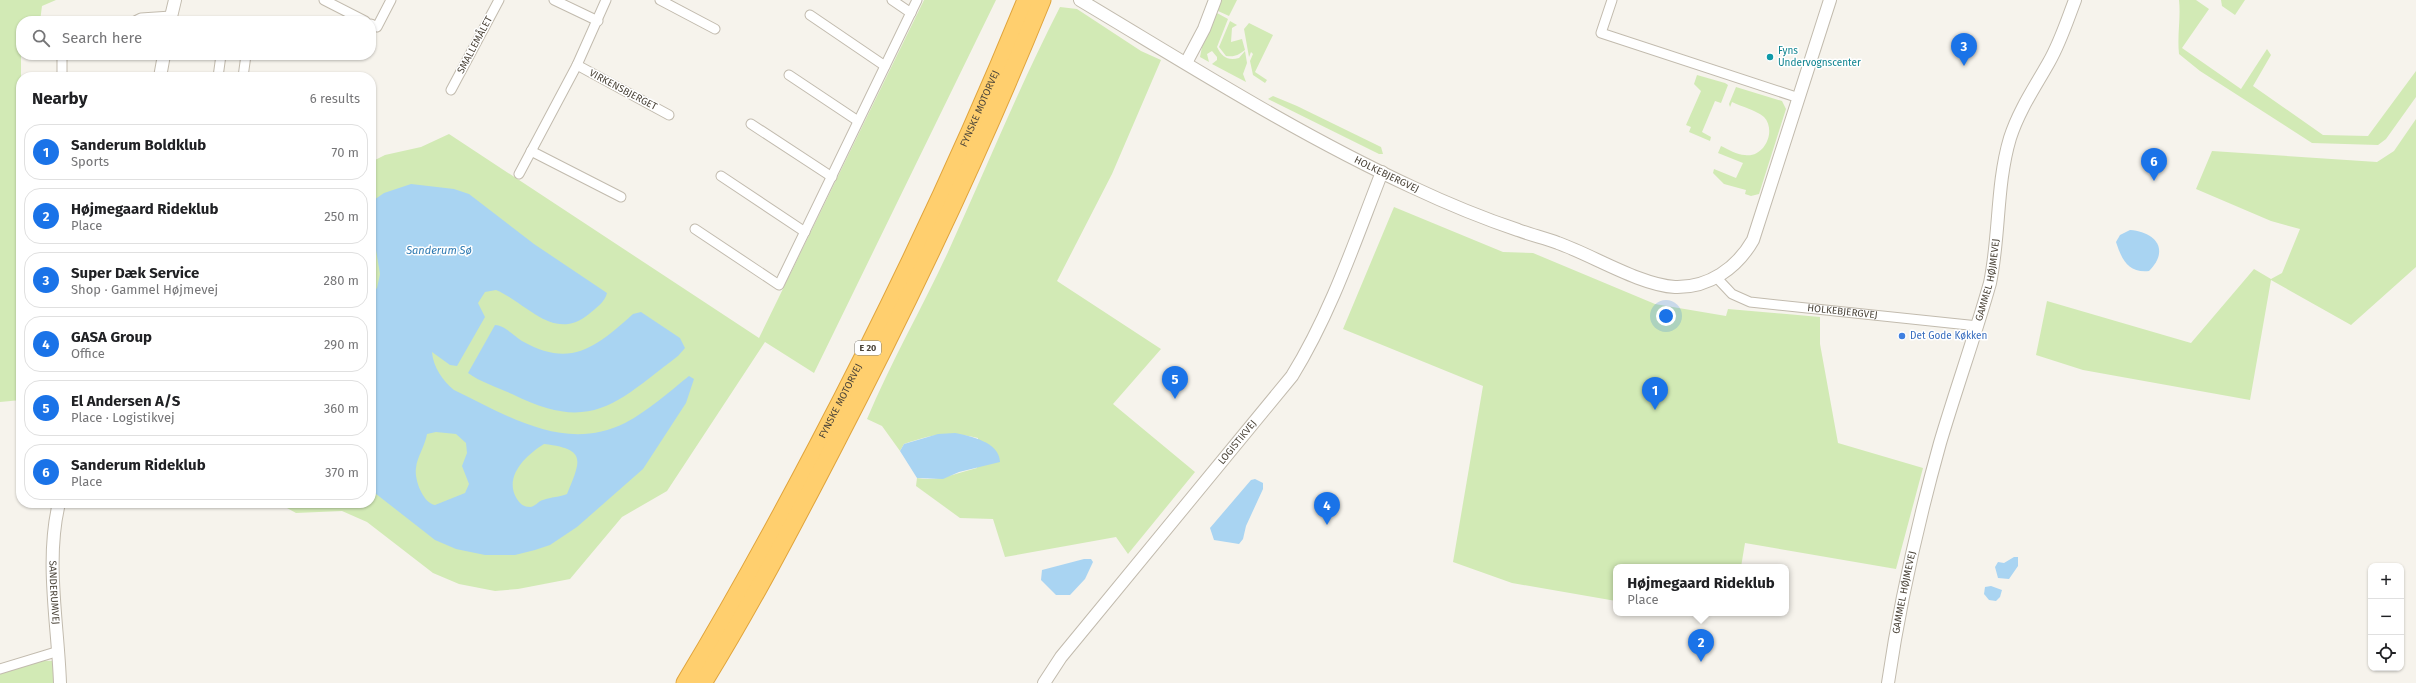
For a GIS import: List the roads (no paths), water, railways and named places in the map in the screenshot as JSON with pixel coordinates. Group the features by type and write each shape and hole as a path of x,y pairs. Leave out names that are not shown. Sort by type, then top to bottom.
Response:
{"highway":[{"name":"FYNSKE MOTORVEJ","path":"685,683 789,500 852,378 933,213 1026,0"},
{"name":"FYNSKE MOTORVEJ","path":"703,683 802,506 908,300 956,199 1042,0"}],"street":[{"path":"171,16 175,0"},
{"path":"324,0 355,16"},
{"path":"376,26 391,0"},
{"name":"SMALLEMÅLET","path":"451,90 499,0"},
{"path":"554,0 598,21"},
{"name":"VIRKENSBJERGET","path":"519,174 577,65 598,21 606,0"},
{"path":"660,0 716,29"},
{"path":"892,0 911,13"},
{"path":"695,230 779,285 918,0"},
{"path":"1186,63 1204,28 1215,0"},
{"path":"1612,0 1601,33 1799,98"},
{"name":"HOLKEBJERGVEJ","path":"1081,1 1281,119 1382,172 1496,222 1558,243 1655,283 1684,286 1704,282 1716,277 1736,263 1753,240 1830,0"},
{"name":"GAMMEL HØJMEVEJ","path":"1888,683 1902,590 1912,550 1941,442 1978,326 1995,258 2004,166 2010,138 2024,105 2050,61 2075,0"},
{"path":"810,15 885,66"},
{"path":"62,60 62,72"},
{"path":"161,72 163,60"},
{"path":"219,72 220,60"},
{"path":"244,72 245,60"},
{"name":"VIRKENSBJERGET","path":"577,65 669,114"},
{"path":"789,75 858,121"},
{"path":"751,124 832,177"},
{"path":"531,150 621,198"},
{"name":"LOGISTIKVEJ","path":"1044,683 1066,651 1292,376 1312,344 1324,317 1382,172"},
{"path":"721,176 805,232"},
{"name":"HOLKEBJERGVEJ","path":"1716,277 1732,294 1750,302 1978,326"},
{"name":"SANDERUMVEJ","path":"58,508 52,552 60,683"},
{"path":"0,669 59,651"}],"water":[{"name":"Sanderum Sø","path":"411,184 454,189 469,194 534,244 607,293 602,302 589,314 576,322 564,324 552,323 541,318 496,290 485,292 478,303 485,317 457,366 450,365 432,352 436,368 454,390 516,420 537,428 559,433 581,434 603,431 625,423 650,407 689,376 694,379 686,403 643,469 577,527 550,545 515,555 485,555 456,549 435,540 376,494 376,289 380,274 376,250 376,199 384,193","holes":["436,432 456,434 466,443 467,453 462,466 469,484 465,493 435,505 427,500 420,490 416,478 418,460 427,434","544,444 568,449 574,453 577,458 575,473 567,494 549,498 532,507 522,505 518,501 513,491 513,483 518,467 530,454"]},
{"path":"2130,230 2147,234 2157,243 2159,256 2149,271 2136,270 2131,267 2127,264 2121,254 2116,242 2120,235"},
{"path":"641,312 680,338 685,348 678,356 637,387 602,408 583,412 563,412 540,406 484,382 468,373 495,325 502,327 522,341 539,349 555,353 569,353 582,350 595,344 620,326 633,314"},
{"path":"955,433 976,438 990,445 999,455 1000,462 959,472 943,479 917,478 900,451 904,444 938,434"},
{"path":"1255,479 1263,483 1263,489 1246,526 1243,539 1239,544 1214,540 1210,528 1251,480"},
{"path":"2014,557 2018,557 2018,566 2009,579 1998,578 1995,567 1998,562 2004,563"},
{"path":"1084,559 1091,559 1093,562 1085,579 1070,595 1056,595 1041,580 1042,570"},
{"path":"1991,586 2002,590 2000,597 1996,601 1989,600 1984,594 1985,587"}],"place":[{"name":"Fyns Undervognscenter","path":"1770,57"},
{"name":"Super Dæk Service","path":"1964,66"},
{"name":"Sanderum Rideklub","path":"2154,181"},
{"name":"Det Gode Køkken","path":"1902,336"},
{"name":"El Andersen A/S","path":"1175,399"},
{"name":"Sanderum Boldklub","path":"1655,410"},
{"name":"GASA Group","path":"1327,525"},
{"name":"Højmegaard Rideklub","path":"1701,662"}]}
